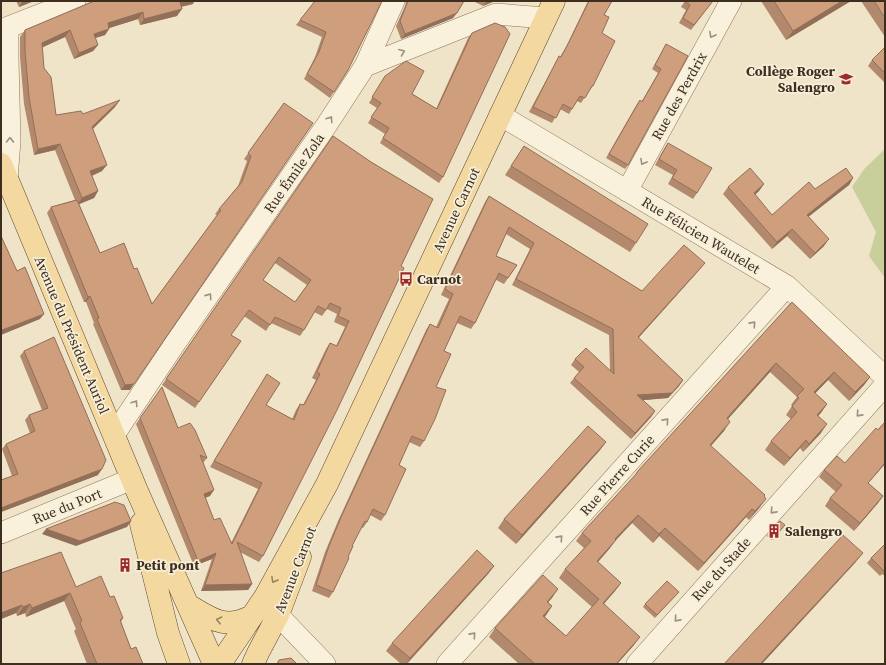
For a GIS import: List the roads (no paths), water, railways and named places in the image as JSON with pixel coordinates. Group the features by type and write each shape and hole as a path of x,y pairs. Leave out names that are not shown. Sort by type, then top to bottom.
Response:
{"main road":[{"name":"Avenue Carnot","path":"220,664 265,597 327,484 549,10"},
{"name":"Avenue du Président Auriol","path":"4,172 134,485 214,664"},
{"name":"Avenue Carnot","path":"251,660 278,615 327,484"},
{"name":"Avenue du Président Auriol","path":"134,485 139,515 158,596 168,633 180,664"},
{"path":"158,596 192,652 206,664"},
{"name":"Avenue Carnot","path":"188,605 216,621 241,621 252,616"}],"street":[{"path":"5,29 75,1"},
{"name":"Rue Émile Zola","path":"114,436 366,66 394,1"},
{"name":"Rue des Perdrix","path":"627,191 731,1"},
{"path":"366,66 496,14 549,10"},
{"name":"Avenue du Président Auriol","path":"4,172 10,141 8,59 5,29"},
{"name":"Rue Félicien Wautelet","path":"500,115 787,286 885,377"},
{"name":"Rue Pierre Curie","path":"447,664 787,286"},
{"name":"Rue du Stade","path":"637,664 885,385"},
{"name":"Rue du Port","path":"1,533 134,485"},
{"path":"278,615 325,664"}],"place":[{"name":"Collège Roger Salengro","path":"846,79"},
{"name":"Carnot","path":"406,279"},
{"name":"Salengro","path":"774,531"},
{"name":"Petit pont","path":"125,565"}]}
